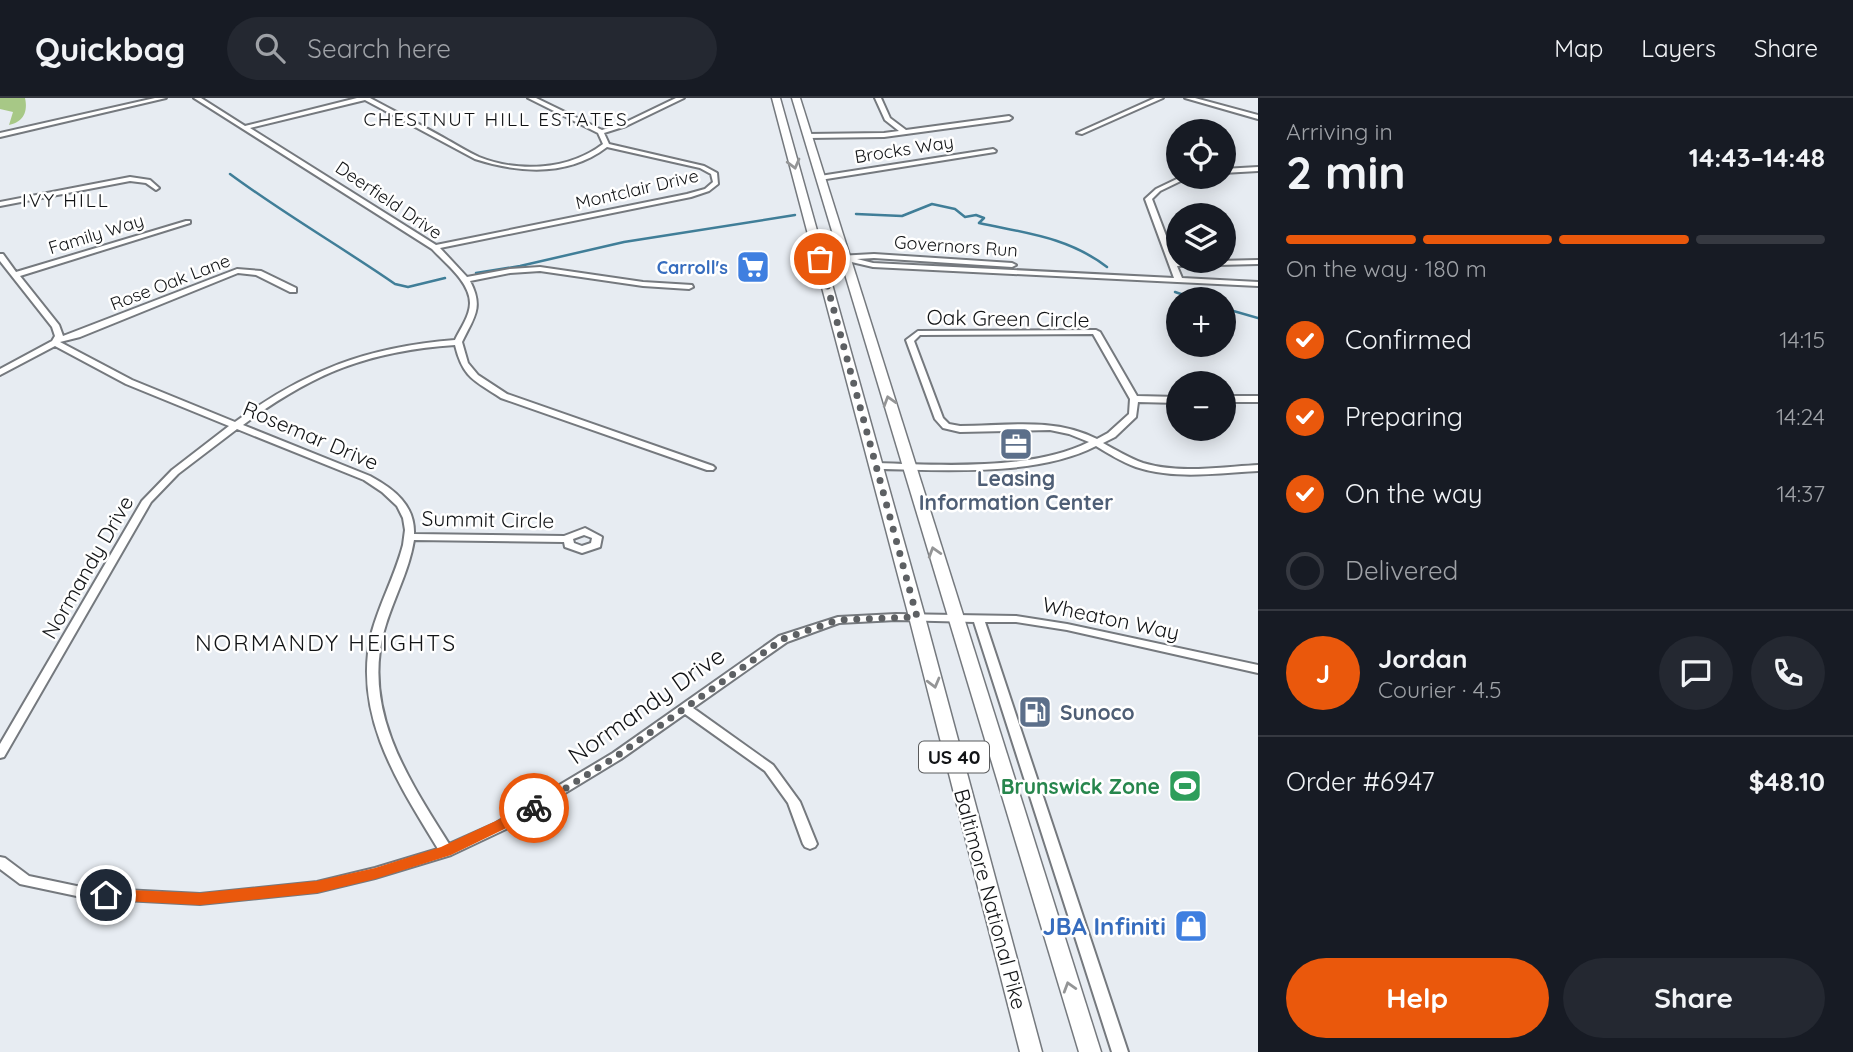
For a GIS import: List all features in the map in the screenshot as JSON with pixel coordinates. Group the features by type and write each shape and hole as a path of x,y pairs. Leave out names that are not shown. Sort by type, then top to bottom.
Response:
{"main road":[{"name":"Baltimore National Pike","path":"776,98 917,617 1031,1052"},
{"name":"Baltimore National Pike","path":"796,98 954,618 1090,1052"}],"street":[{"path":"0,135 163,98"},
{"name":"Deerfield Drive","path":"197,98 435,247 465,280"},
{"path":"247,128 365,98 477,158 496,164 533,167 561,165 584,158 606,145 601,132"},
{"path":"531,98 601,132 624,125 681,98"},
{"path":"877,98 887,120 904,132"},
{"path":"1080,133 1160,98"},
{"path":"1188,98 1258,117"},
{"path":"808,136 904,132 1010,118"},
{"name":"Montclair Drive","path":"435,247 689,196 707,190 716,183 714,173 702,167 606,145"},
{"name":"Brocks Way","path":"820,178 993,151"},
{"path":"1236,170 1258,169"},
{"path":"0,204 130,179 148,181 156,188"},
{"path":"1166,186 1148,199 1166,248"},
{"name":"Family Way","path":"14,275 188,222"},
{"path":"0,256 56,327 56,342"},
{"name":"Governors Run","path":"820,259 873,265 1063,272 1258,284"},
{"path":"1236,263 1258,262"},
{"path":"689,287 643,284 540,269 510,271 465,280 474,303 458,342 464,364 475,377 504,396 710,468"},
{"name":"Rose Oak Lane","path":"0,372 56,342 237,271 258,273 293,290"},
{"path":"1176,273 1178,278"},
{"name":"Oak Green Circle","path":"1098,443 1060,428 960,429 946,426 939,419 911,337 929,333 1096,332 1134,399"},
{"name":"Rosemar Drive","path":"56,342 129,382 379,484 401,504 408,518 409,537"},
{"name":"Normandy Drive","path":"0,754 147,501 186,461 236,425 341,362 394,348 458,342"},
{"path":"876,466 1029,461 1072,453 1098,443 1125,426 1133,415 1134,399 1166,400"},
{"path":"1236,400 1258,399"},
{"path":"1098,443 1132,462 1156,468 1258,468"},
{"path":"409,537 377,635 373,666 374,696 379,728 389,756 446,851"},
{"name":"Summit Circle","path":"409,537 566,539"},
{"name":"Normandy Drive","path":"0,862 24,880 53,887 86,893 200,899 317,887 375,873 446,851 545,802 617,756 765,650 800,631 838,620 954,618"},
{"name":"Wheaton Way","path":"954,618 1039,622 1258,669"},
{"path":"978,618 1120,1052"},
{"path":"684,708 769,768 794,802 810,844"}],"green space":[{"path":"0,98 25,98 26,107 21,119 9,125 13,112 0,109"}],"waterway":[{"path":"230,174 395,284 408,287 445,278"},
{"path":"856,214 902,216 932,204 955,209 965,217 976,215 984,218 979,223 1029,233 1061,243 1107,267"},
{"path":"476,273 520,266 624,242 795,215"},
{"path":"1236,312 1258,318"}],"way so far":[{"path":"534,808 617,756 783,639 838,620 917,617 820,259"}],"place":[{"name":"Carroll's","path":"753,267"},
{"name":"Leasing Information Center","path":"1016,444"},
{"name":"Sunoco","path":"1035,712"},
{"name":"Brunswick Zone","path":"1185,786"},
{"name":"JBA Infiniti","path":"1191,926"}],"district":[{"name":"CHESTNUT HILL ESTATES","path":"496,119"},
{"name":"IVY HILL","path":"66,200"},
{"name":"NORMANDY HEIGHTS","path":"326,642"}],"route":[{"path":"106,895 200,899 260,895 317,887 375,873 446,851 534,808"}]}
